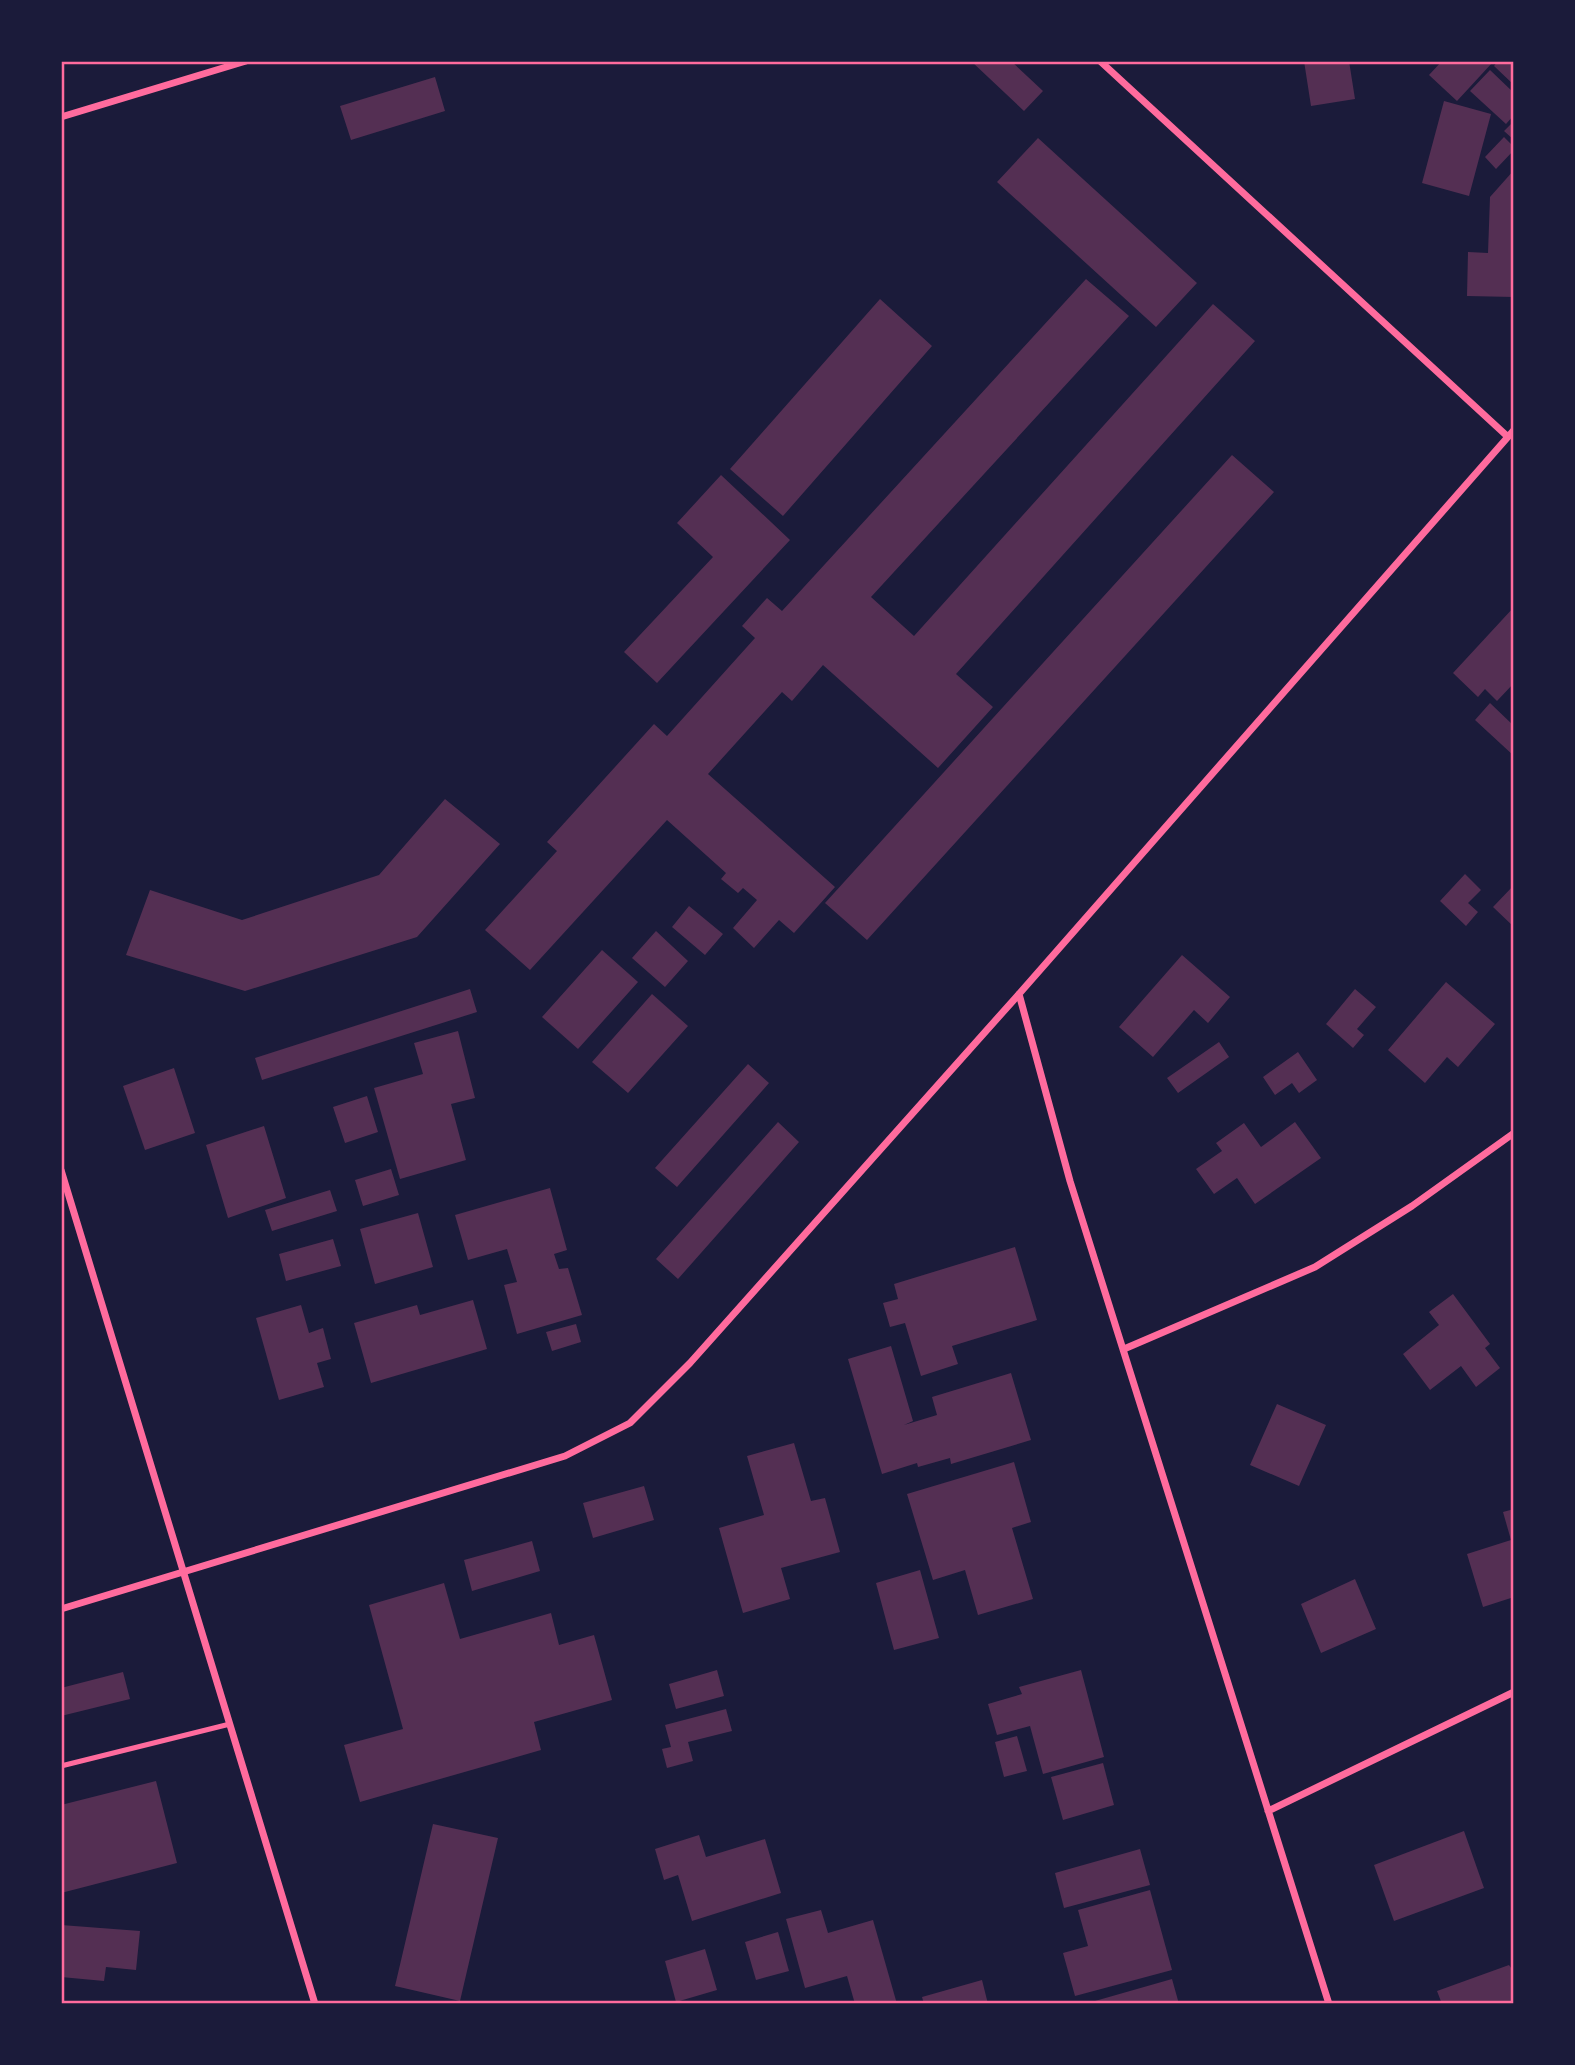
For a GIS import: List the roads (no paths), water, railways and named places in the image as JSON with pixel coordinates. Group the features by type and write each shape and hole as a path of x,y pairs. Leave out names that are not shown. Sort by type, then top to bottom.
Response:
{"street":[{"path":"61,117 246,61"},
{"path":"1100,61 1507,436"},
{"path":"61,1609 565,1456 630,1423 691,1363 1514,430"},
{"path":"1019,993 1070,1181 1329,2004"},
{"path":"1125,1349 1315,1267 1412,1206 1514,1133"},
{"path":"61,1170 315,2004"},
{"path":"1268,1811 1514,1692"}],"lane":[{"path":"61,1766 230,1724"}]}
